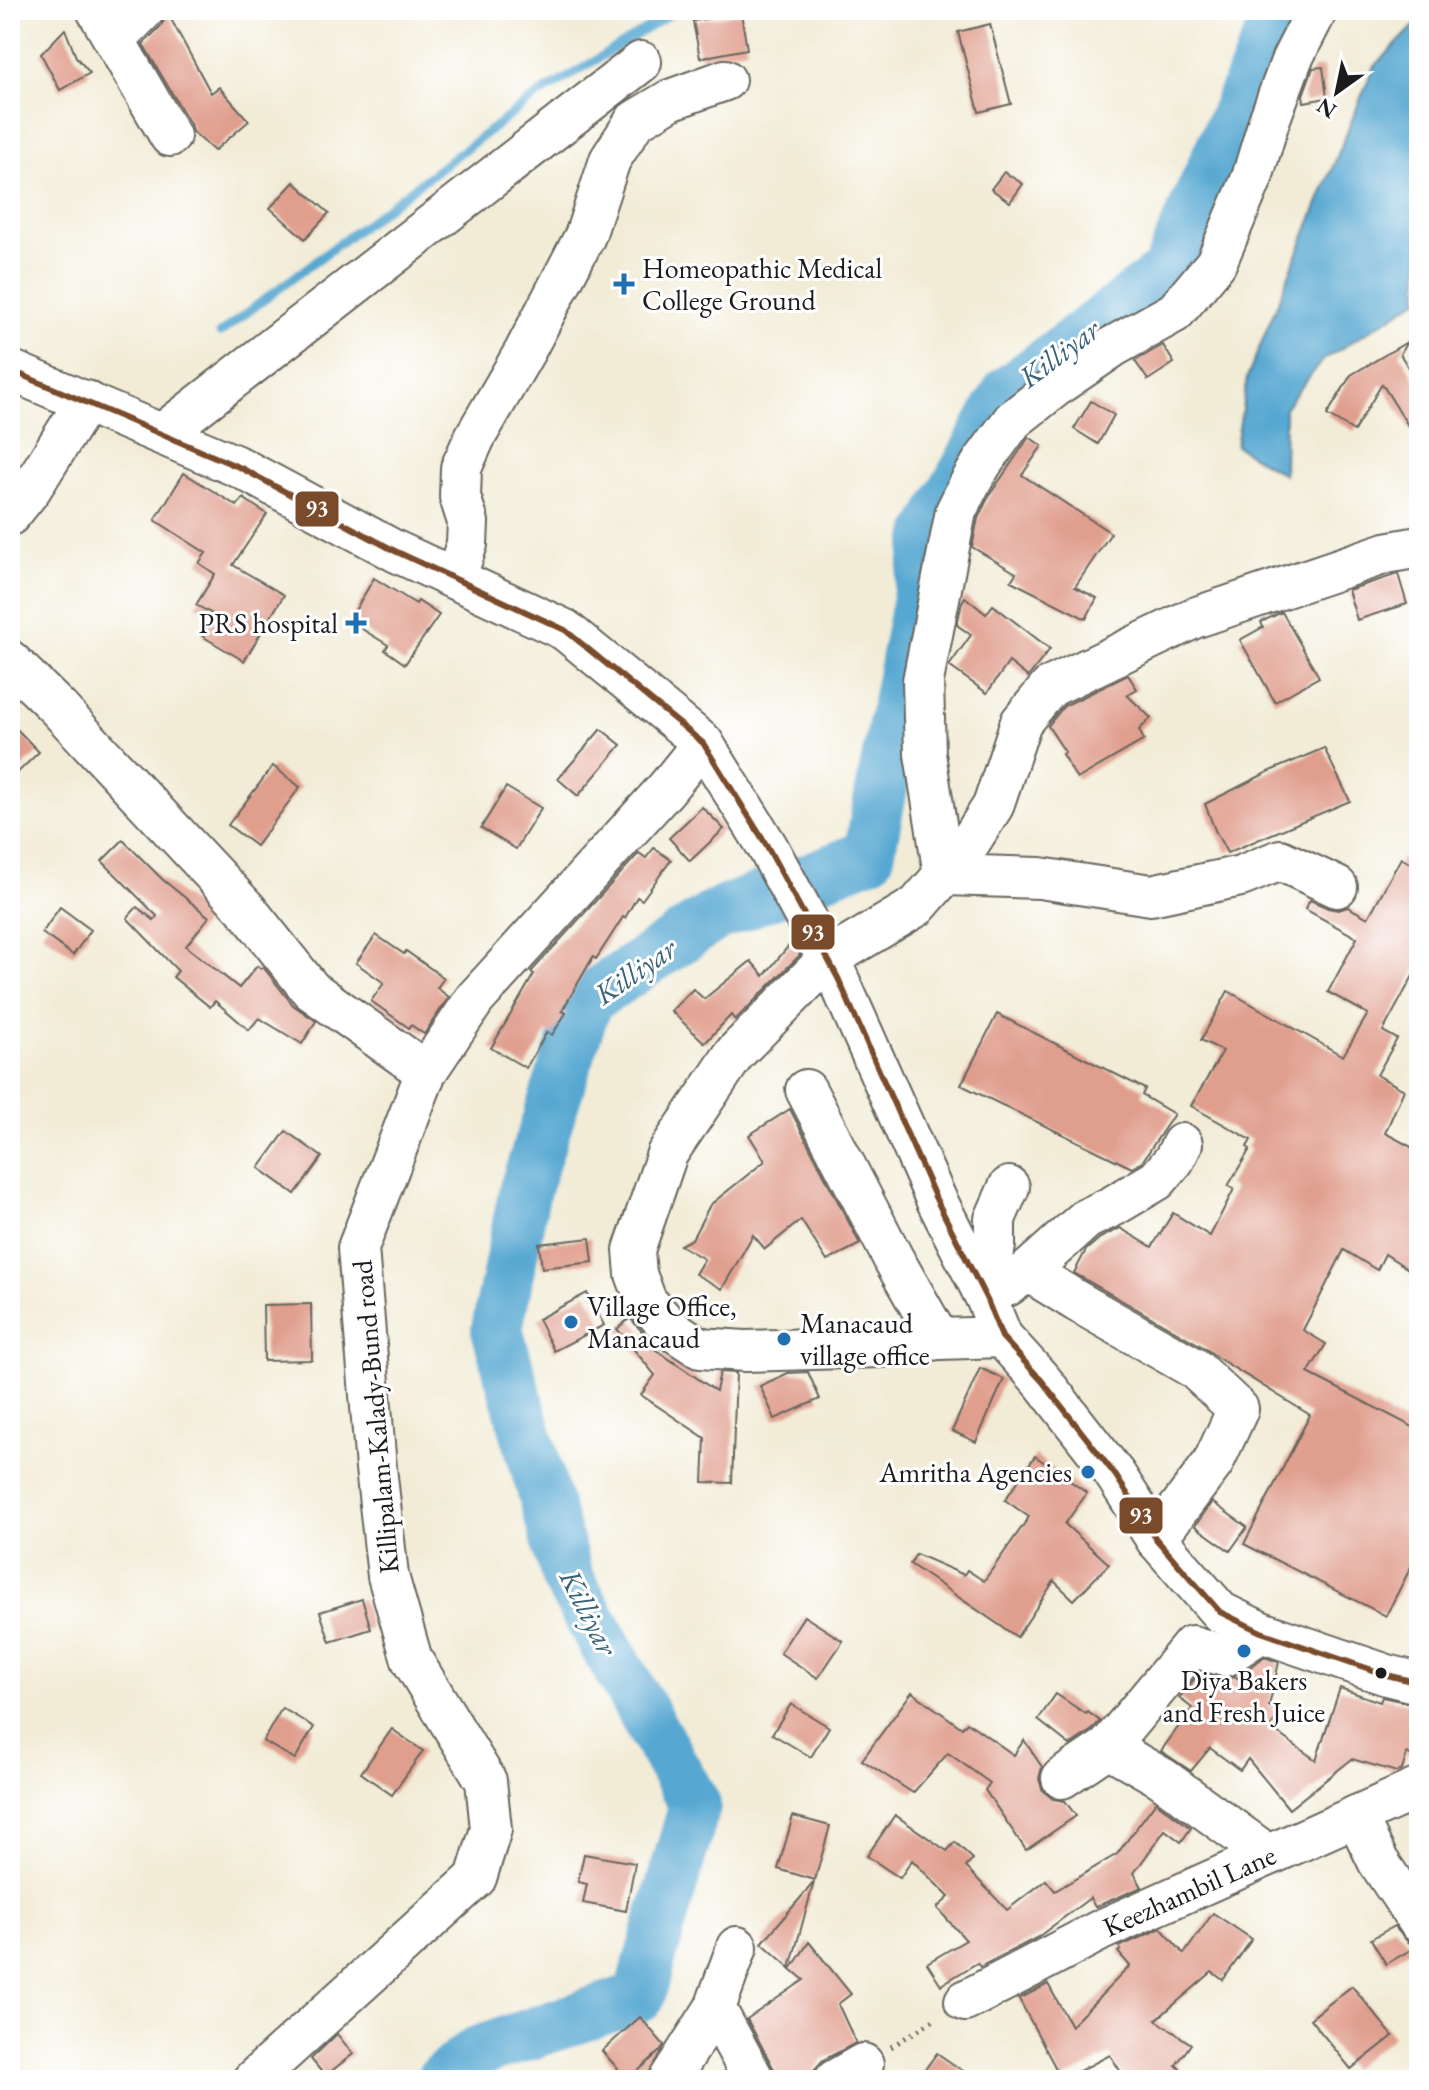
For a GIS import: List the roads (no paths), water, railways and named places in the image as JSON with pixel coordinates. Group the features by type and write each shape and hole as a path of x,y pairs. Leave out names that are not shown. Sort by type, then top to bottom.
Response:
{"street":[{"path":"144,10 106,24 170,136"},
{"path":"944,875 925,754 923,681 956,511 982,463 1013,420 1114,346 1175,312 1216,263 1252,178 1292,59 1317,10"},
{"path":"162,434 641,62"},
{"path":"455,579 467,544 468,522 460,497 461,468 585,236 610,160 635,121 670,100 725,80"},
{"path":"10,370 241,468 395,551 565,630 703,743 767,846 823,948 1002,1337 1042,1381 1116,1476 1156,1539 1220,1612 1261,1632 1419,1683"},
{"path":"10,515 30,490 86,401"},
{"path":"1002,1337 939,1339 881,1347 745,1351 700,1348 671,1329 646,1301 636,1274 634,1250 667,1154 735,1053 823,948 917,906 944,875 993,806 1021,722 1050,687 1194,618 1386,553 1419,547"},
{"path":"10,661 247,910 311,990 426,1072"},
{"name":"Killipalam-Kalady-Bund road","path":"253,2080 476,1878 491,1829 486,1781 412,1660 388,1576 358,1248 426,1072 475,999 666,789 703,743"},
{"path":"944,875 1040,878 1151,895 1241,876 1280,860 1337,887"},
{"path":"806,1090 894,1260 939,1339"},
{"path":"987,1300 1028,1271 1086,1219 1157,1180 1174,1160 1182,1144"},
{"path":"987,1300 995,1245 995,1219 1009,1187"},
{"path":"1028,1271 1194,1368 1238,1409 1213,1463 1156,1539"},
{"path":"1062,1778 1108,1747 1192,1646 1225,1656 1261,1632"},
{"path":"1108,1747 1162,1778 1268,1855"},
{"name":"Keezhambil Lane","path":"965,2001 1101,1930 1419,1788"},
{"path":"1356,1816 1378,1861 1419,1922"},
{"path":"669,2080 715,2008 737,1947"},
{"path":"715,2008 754,2080"}],"water":[{"path":"1419,21 1419,299 1322,361 1285,408 1284,475 1236,446 1247,378 1373,68"}],"waterway":[{"path":"220,333 529,101 677,10"},
{"name":"Killiyar","path":"441,2080 477,2052 639,1997 695,1805 567,1577 497,1329 525,1189 587,1000 716,915 869,855 930,536 1008,392 1167,272 1281,10"}],"place":[{"name":"Homeopathic Medical College Ground","path":"624,284"},
{"name":"PRS hospital","path":"356,623"},
{"name":"Village Office, Manacaud","path":"571,1322"},
{"name":"Manacaud village office","path":"784,1339"},
{"name":"Amritha Agencies","path":"1088,1472"},
{"name":"Diya Bakers and Fresh Juice","path":"1244,1651"}]}
